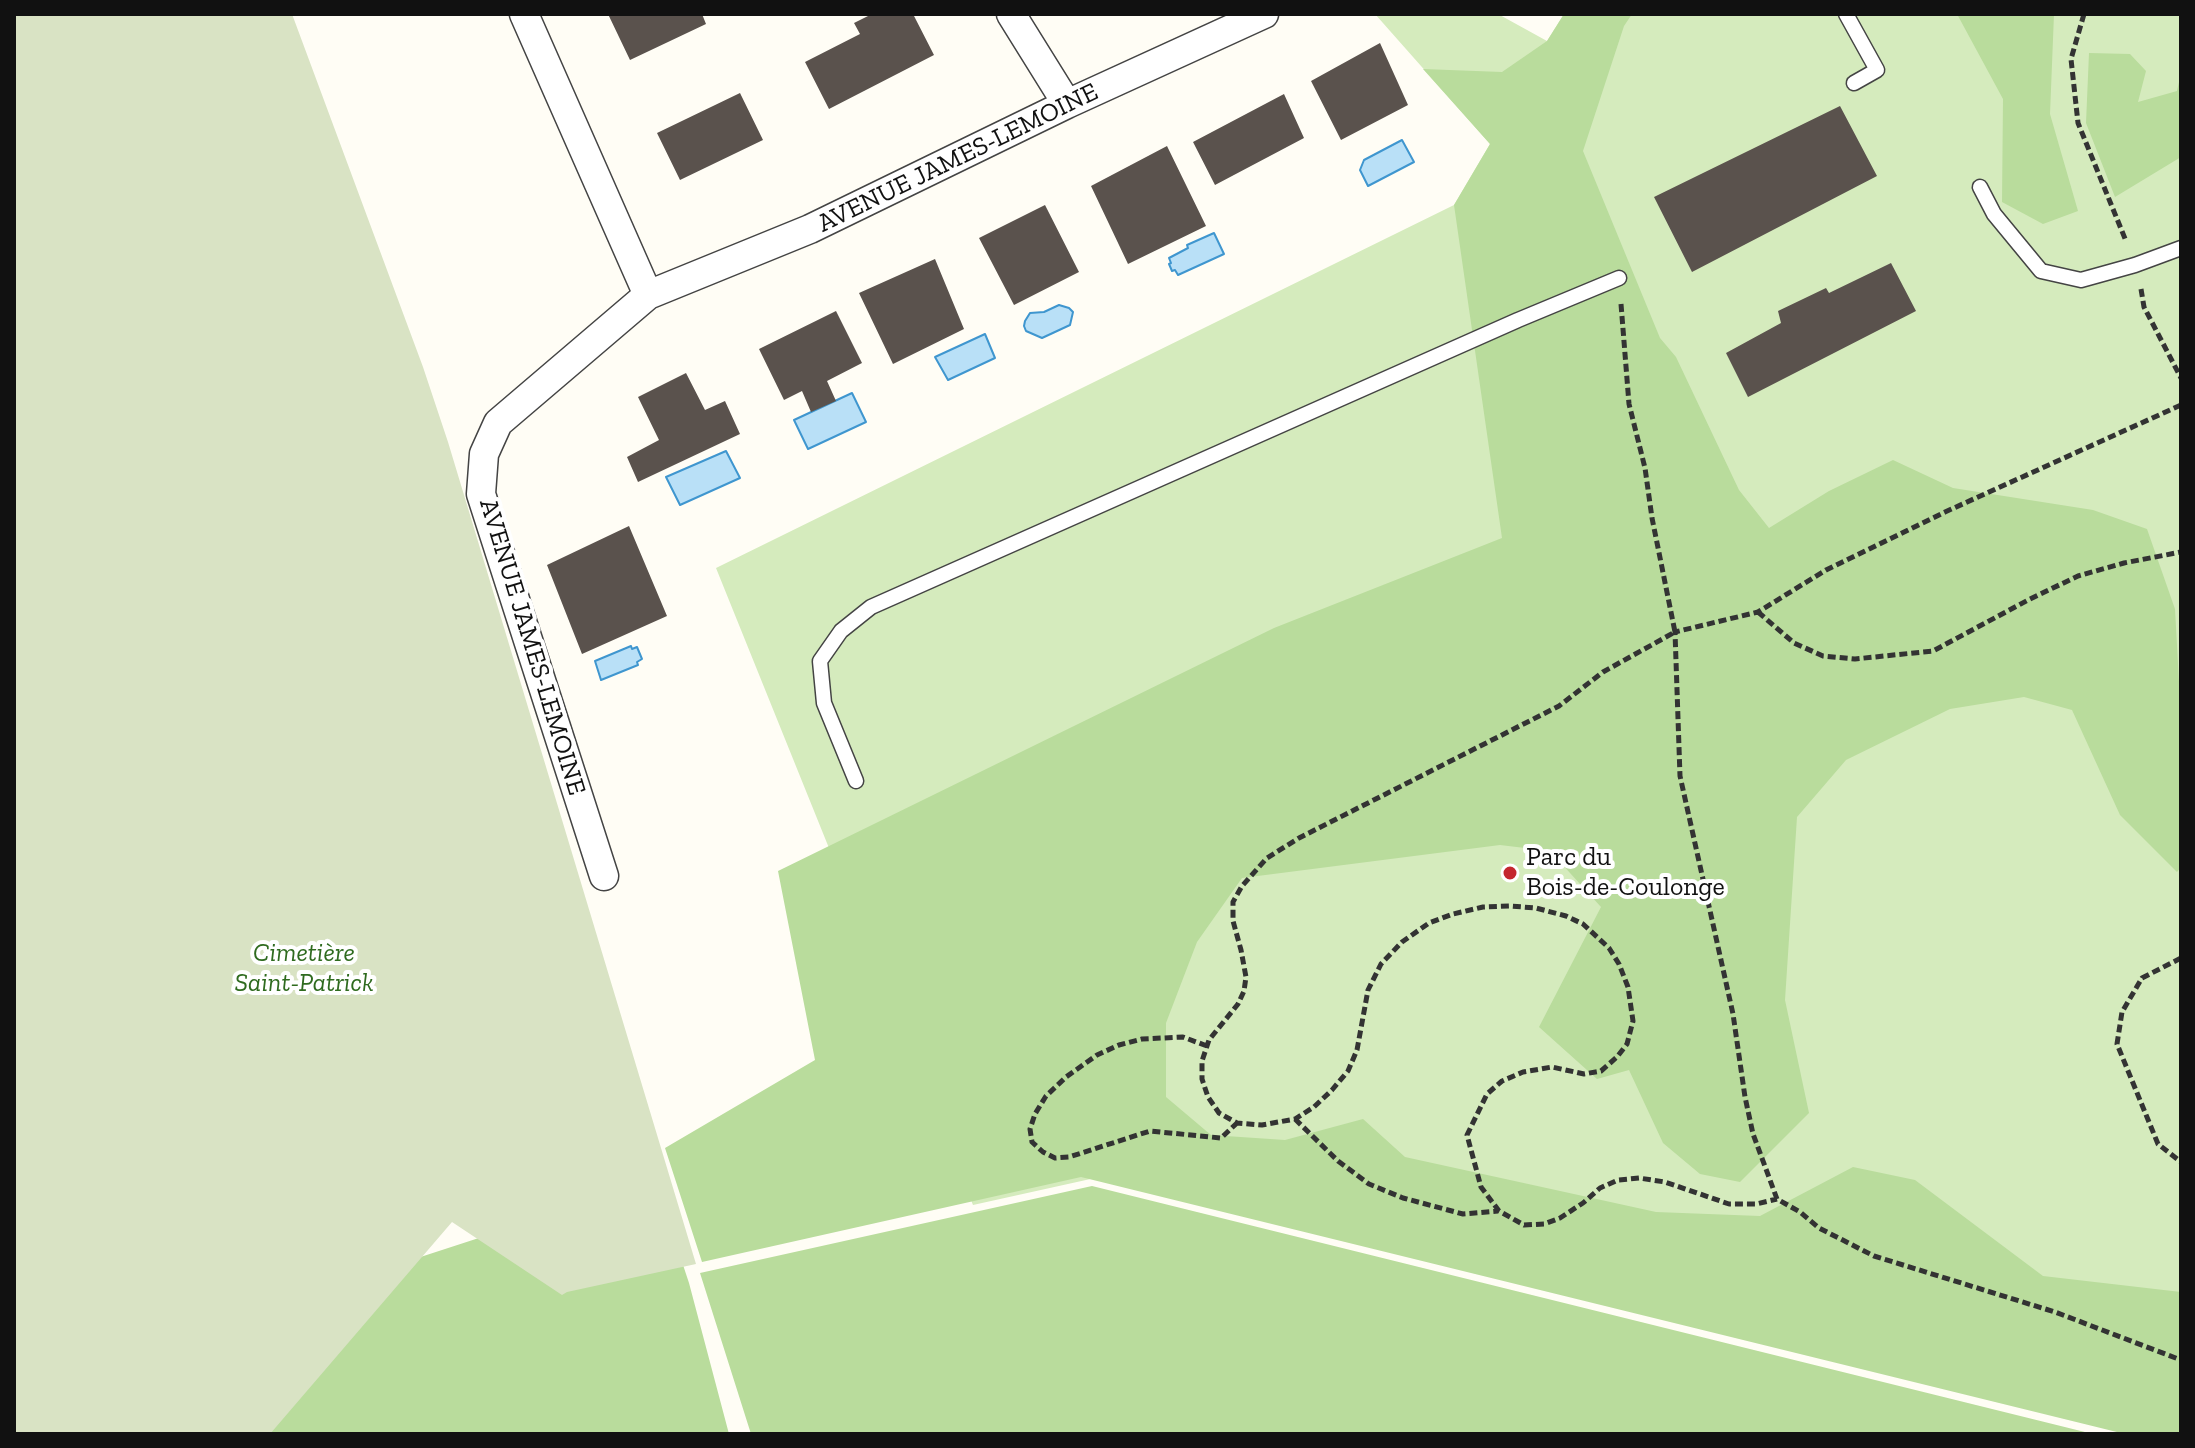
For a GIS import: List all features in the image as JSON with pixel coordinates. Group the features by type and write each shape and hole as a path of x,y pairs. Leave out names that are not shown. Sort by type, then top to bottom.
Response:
{"street":[{"path":"524,14 648,295"},
{"path":"1011,14 1067,104"},
{"name":"AVENUE JAMES-LEMOINE","path":"604,876 481,494 484,454 498,423 648,295 810,229 1067,104 1264,14"}],"lane":[{"path":"1846,14 1877,70 1854,83"},
{"path":"1980,187 1994,214 2041,271 2081,280 2181,248"},
{"path":"856,781 824,703 820,661 841,631 871,607 1619,278"}],"path":[{"path":"2084,14 2071,59 2078,123 2135,265 2144,307 2181,378"},
{"path":"1619,278 1629,404 1645,468 1675,632 1680,776 1733,1014 1751,1121 1777,1199 1819,1228 1874,1256 2055,1312 2181,1360"},
{"path":"1777,1199 1756,1204 1729,1204 1665,1182 1639,1178 1618,1180 1600,1188 1560,1218 1544,1224 1524,1225 1499,1211 1481,1187 1467,1135 1487,1094 1502,1081 1523,1072 1552,1067 1584,1074 1601,1071 1627,1044 1633,1021 1628,987 1609,948 1583,924 1536,908 1483,907 1453,914 1429,923 1402,942 1381,964 1368,990 1357,1050 1348,1071 1332,1090 1295,1119 1262,1125 1237,1123 1219,1113 1208,1097 1202,1079 1202,1061 1209,1040 1238,1004 1244,991 1246,977 1233,921 1233,902 1242,886 1267,858 1299,838 1559,706 1603,672 1675,632 1758,612 1826,570 1945,512 2181,405"},
{"path":"1758,612 1794,643 1823,656 1855,659 1933,651 2078,576 2181,552"},
{"path":"2181,958 2142,978 2122,1012 2117,1044 2158,1144 2181,1162"},
{"path":"1207,1046 1183,1037 1142,1039 1097,1055 1046,1096 1030,1129 1032,1142 1055,1158 1069,1157 1150,1131 1221,1138 1237,1123"},
{"path":"1295,1119 1338,1161 1369,1184 1403,1198 1463,1214 1499,1211"}],"green space":[{"name":"Cimetière Saint-Patrick","path":"14,14 292,14 448,442 696,1264 562,1295 452,1222 270,1434 14,1434"},
{"name":"Parc du Bois-de-Coulonge","path":"1375,14 1498,14 1547,41 1564,14 2181,14 2181,1434 1095,1178 973,1205 716,568 1454,205 1490,144"},
{"path":"1564,14 1632,14 1624,26 1583,151 1660,338 1676,357 1739,490 1769,528 1829,491 1893,460 1953,488 2093,510 2147,529 2175,609 2181,718 2181,867 2177,872 2120,815 2072,710 2024,697 1950,709 1846,760 1797,817 1785,1000 1809,1113 1740,1182 1700,1174 1663,1143 1629,1070 1597,1079 1539,1027 1601,907 1550,851 1500,845 1242,878 1197,942 1166,1023 1166,1097 1211,1135 1285,1140 1363,1119 1405,1157 1656,1212 1760,1216 1853,1167 1915,1180 2043,1276 2181,1292 2181,1434 2125,1434 1081,1177 702,1262 665,1148 815,1060 778,871 1274,628 1502,538 1454,205 1490,144 1423,69 1502,72 1547,41"},
{"path":"1957,14 2054,14 2050,114 2078,211 2043,224 2002,202 2003,99"},
{"path":"2089,53 2130,54 2146,71 2138,102 2177,91 2181,73 2181,157 2115,197 2086,123"},
{"path":"527,794 689,1283 729,1434 229,1434 356,1278 528,1222"},
{"path":"1092,1186 2093,1434 751,1434 700,1273"}],"water":[{"path":"1402,140 1414,162 1368,186 1360,170 1364,160"},
{"path":"1214,233 1224,254 1178,275 1175,270 1172,271 1169,258 1188,248 1187,245"},
{"path":"1059,305 1073,312 1070,325 1042,338 1026,331 1025,321 1030,313 1044,312"},
{"path":"985,334 995,358 948,380 935,357"},
{"path":"852,393 866,422 808,449 794,420"},
{"path":"726,451 740,478 680,505 666,477"},
{"path":"631,646 632,649 637,647 642,659 637,662 638,665 601,680 595,661"}],"building":[{"path":"608,14 702,14 706,24 630,60"},
{"path":"872,14 913,14 934,55 829,109 805,62 860,34 854,23"},
{"path":"1380,43 1408,105 1341,140 1311,81"},
{"path":"740,93 763,140 680,180 657,133"},
{"path":"1284,94 1304,138 1215,185 1193,142"},
{"path":"1840,106 1877,176 1692,272 1654,197"},
{"path":"1167,146 1206,226 1128,264 1091,186"},
{"path":"1045,205 1079,272 1014,305 979,238"},
{"path":"935,259 964,329 893,364 859,293"},
{"path":"1891,263 1916,311 1748,397 1726,353 1781,323 1778,311 1826,288 1829,293"},
{"path":"836,311 862,363 827,381 836,401 811,412 802,391 784,400 759,349"},
{"path":"686,373 705,410 725,401 740,434 638,482 627,457 659,440 638,397"},
{"path":"629,526 667,616 582,654 547,565"}],"place":[{"name":"Parc du Bois-de-Coulonge","path":"1510,873"}]}
